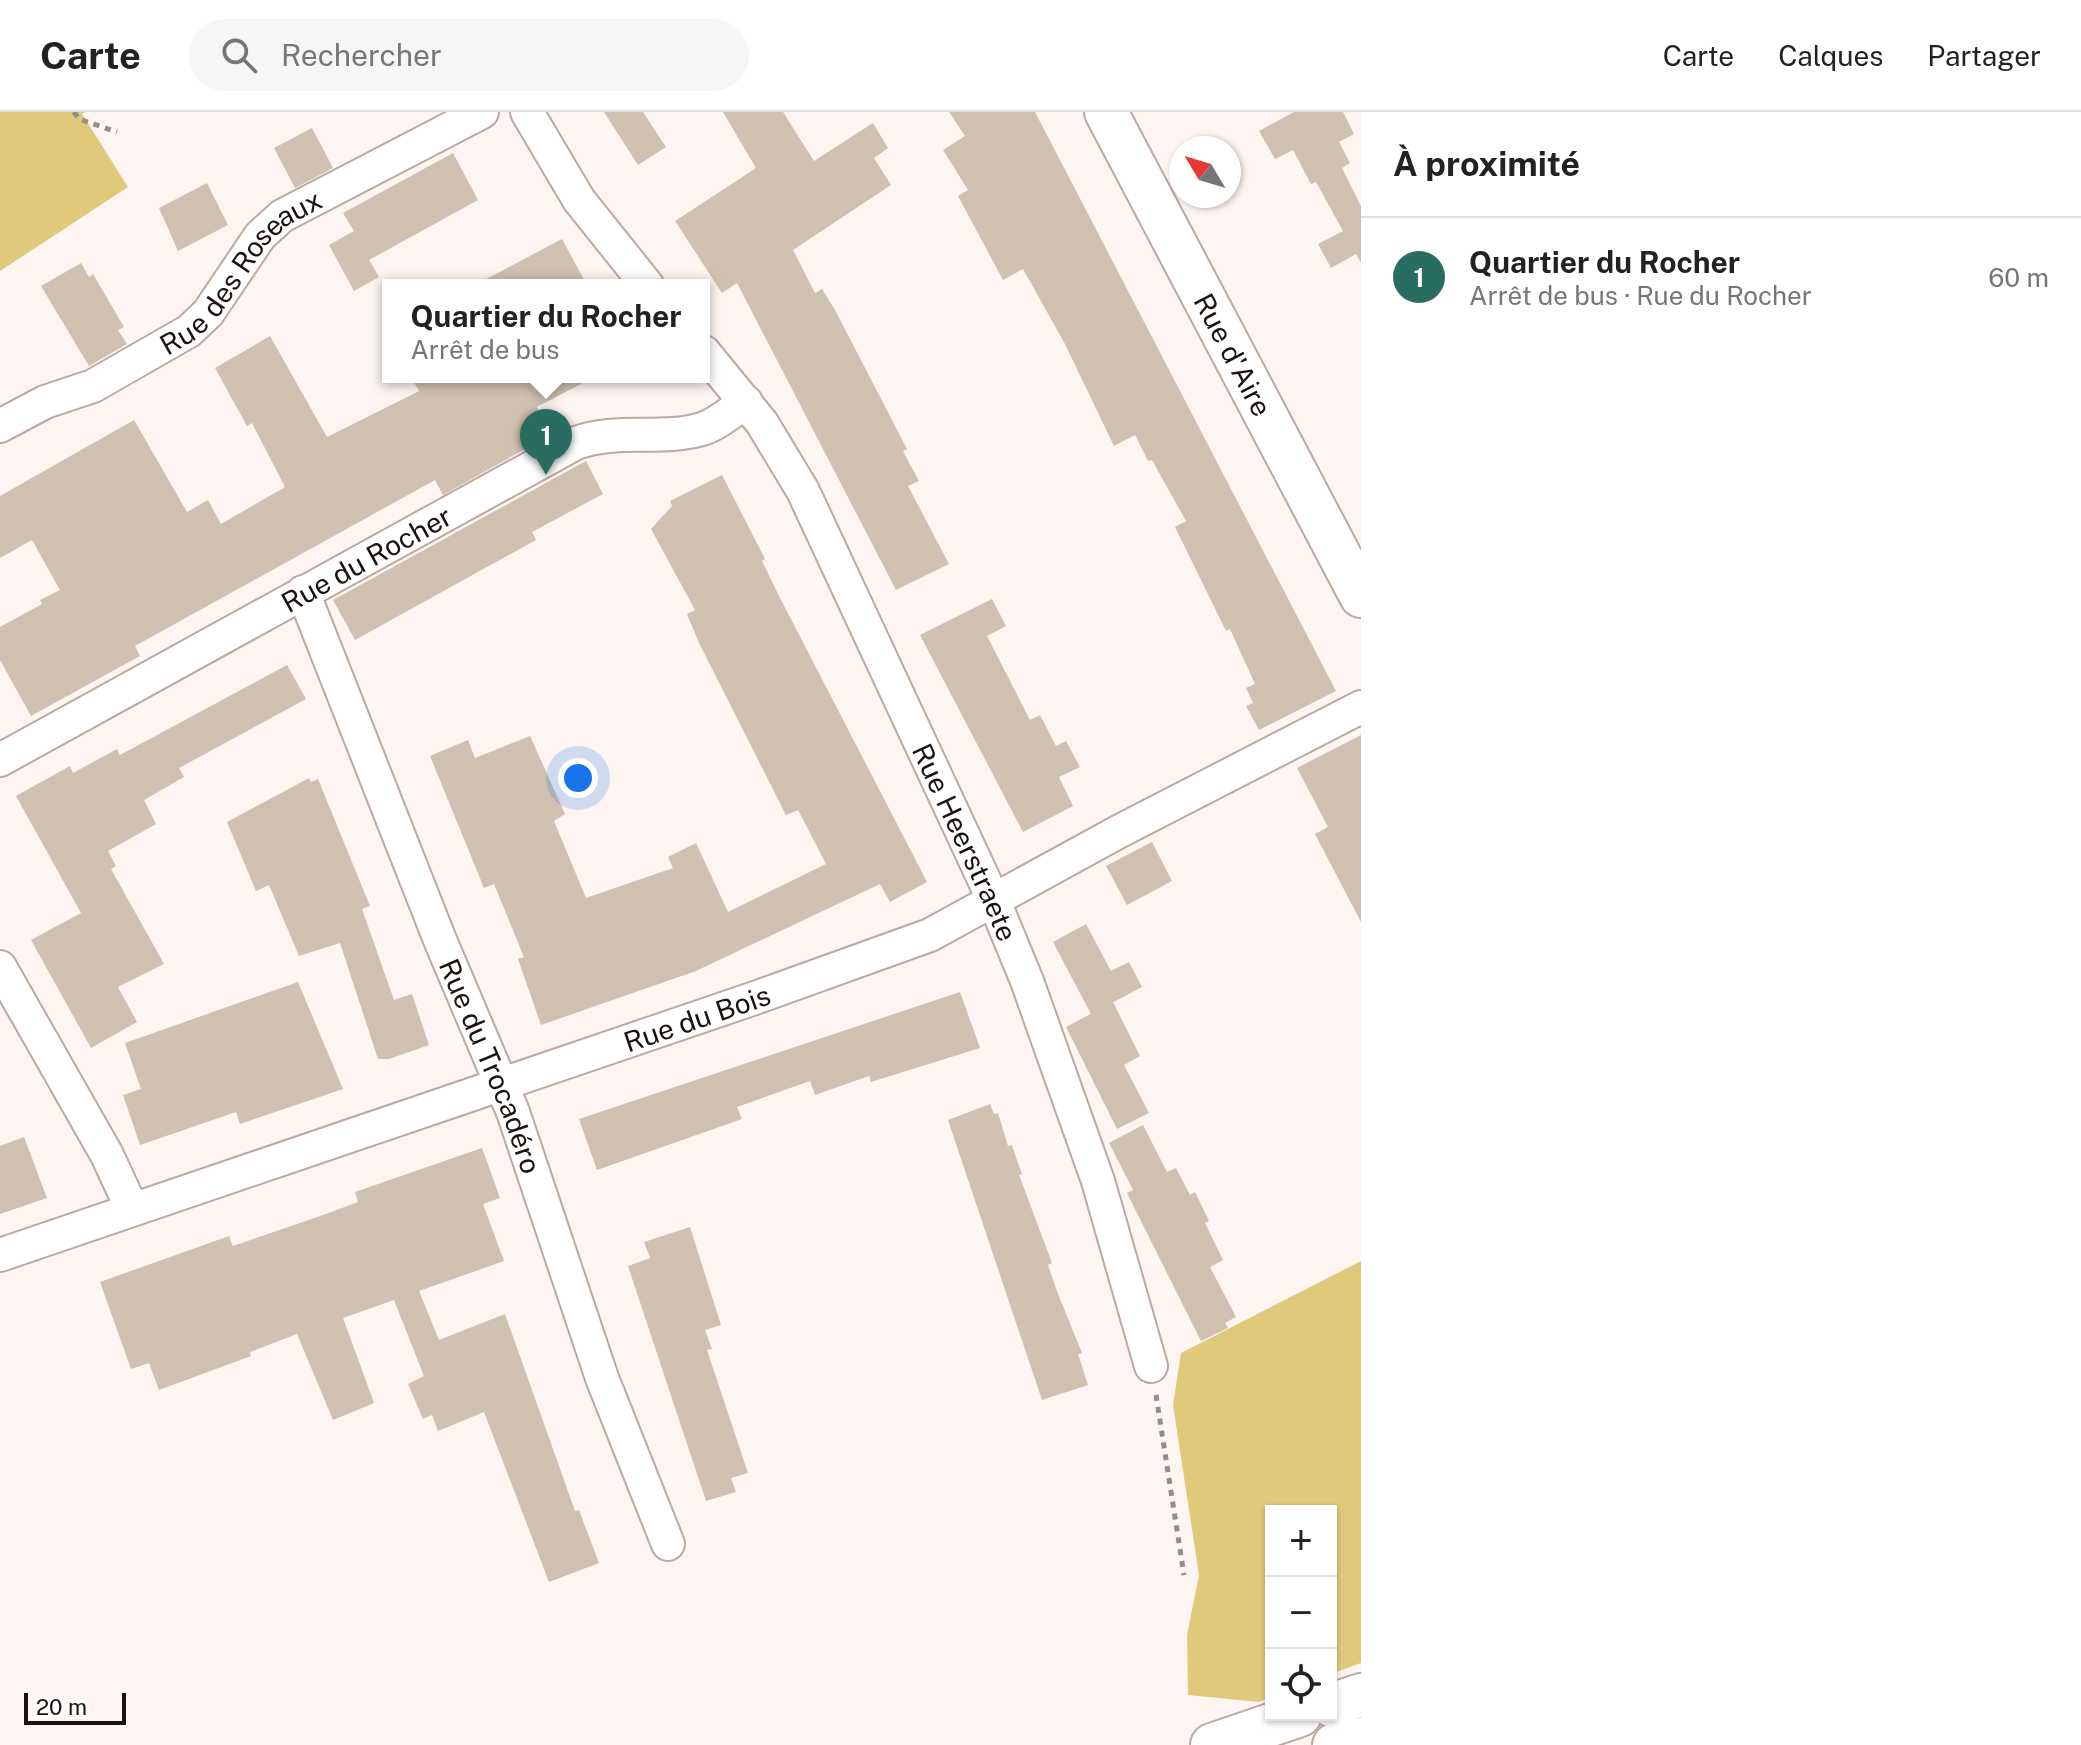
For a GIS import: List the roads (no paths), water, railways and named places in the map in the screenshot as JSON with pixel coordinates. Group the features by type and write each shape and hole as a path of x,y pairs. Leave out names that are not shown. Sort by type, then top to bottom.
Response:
{"main road":[{"name":"Rue d'Aire","path":"1106,112 1361,596"},
{"path":"1337,1703 1361,1695"},
{"path":"1212,1745 1282,1721"},
{"path":"1334,1745 1361,1739"}],"street":[{"name":"Rue des Roseaux","path":"0,426 45,402 93,386 177,338 208,313 260,236 282,216 482,112"},
{"path":"527,112 579,200 642,279"},
{"name":"Rue Heerstraete","path":"710,359 775,443 815,512 994,901 1027,981 1098,1181 1151,1366"},
{"name":"Rue du Rocher","path":"0,760 576,443 593,438 680,433 705,428 746,402"},
{"name":"Rue du Trocadéro","path":"303,592 440,940 501,1082 602,1378 668,1544"},
{"name":"Rue du Bois","path":"0,1255 911,942 1361,707"},
{"path":"0,967 111,1163 132,1209"}],"place":[{"name":"Quartier du Rocher","path":"546,475"}]}
